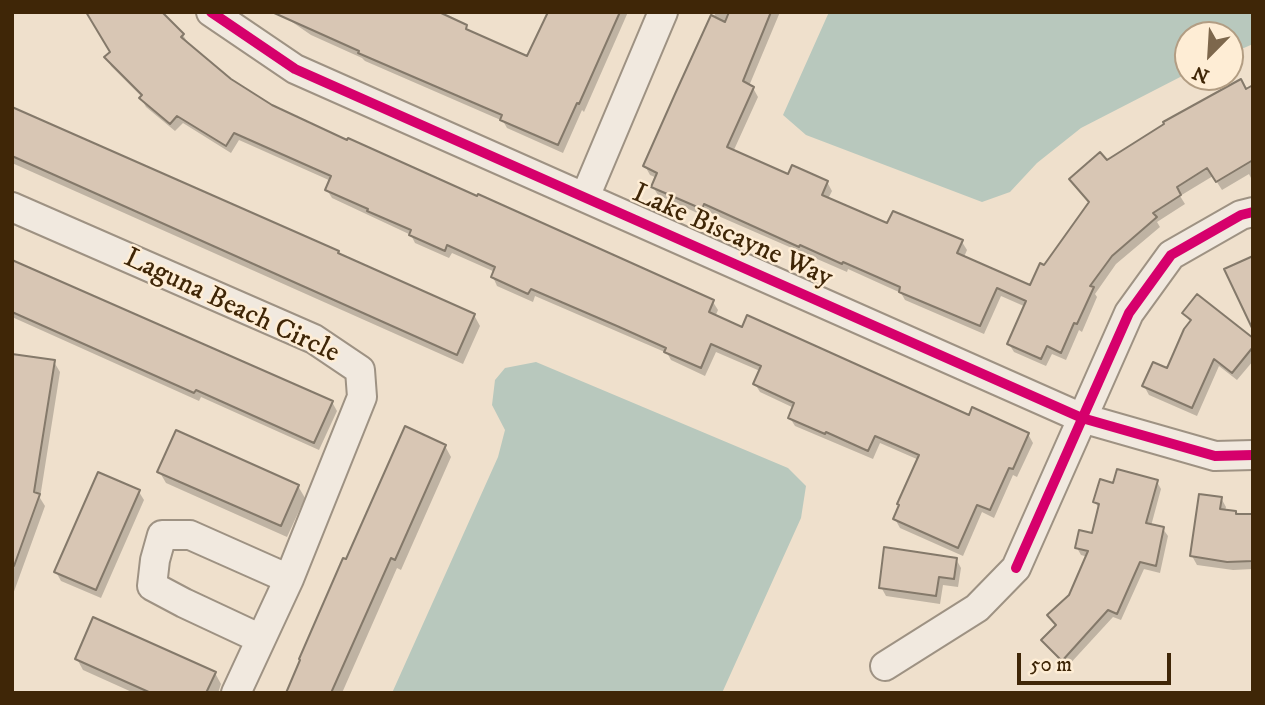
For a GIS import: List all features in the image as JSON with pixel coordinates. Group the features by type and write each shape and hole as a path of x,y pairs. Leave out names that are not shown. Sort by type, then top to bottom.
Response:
{"street":[{"name":"Lake Biscayne Way","path":"211,12 295,69 1082,418 1215,456 1253,455"},
{"path":"585,197 663,12"},
{"name":"Laguna Beach Circle","path":"12,207 314,339 360,370 362,397 289,579 236,693"},
{"path":"885,666 977,608 1016,568 1129,313 1171,255 1241,215 1253,212"},
{"path":"261,639 152,586 162,535 190,535 289,579"}],"shaded area":[{"path":"829,12 1253,12 1253,44 1244,48 1244,21 1174,21 1174,80 1081,128 1037,163 1010,192 982,202 806,135 783,115"},
{"path":"536,362 788,468 806,486 801,518 722,693 392,693 498,457 505,430 492,405 495,380 505,368"}],"building":[{"path":"86,12 162,12 184,34 181,37 231,79 272,105 714,300 709,312 742,327 747,315 969,415 972,407 1029,433 1013,469 1009,468 990,510 977,505 958,548 893,519 919,455 875,436 868,451 788,418 794,403 753,384 761,366 711,344 701,368 664,352 666,348 617,326 531,289 528,294 491,277 495,267 447,245 445,251 409,235 411,230 325,190 331,176 234,133 226,146 177,116 170,124 139,98 142,95 104,57 110,52"},
{"path":"272,12 439,12 467,25 466,29 527,56 548,12 620,12 558,145 500,120 502,115 358,53 359,51"},
{"path":"729,12 771,12 743,81 754,87 727,147 788,174 792,165 828,181 822,195 887,223 893,211 963,240 957,253 1030,285 1040,263 1044,265 1089,202 1069,179 1100,152 1107,160 1164,124 1163,122 1219,91 1244,91 1244,85 1246,89 1253,85 1253,160 1216,182 1207,168 1177,187 1181,195 1153,213 1157,217 1112,256 1090,286 1094,287 1061,353 1047,346 1041,359 1007,344 1026,301 997,288 980,326 899,292 900,287 843,262 842,264 800,245 799,247 704,204 702,209 651,187 657,173 643,166 675,94 711,15 725,22"},
{"path":"12,107 475,314 457,355 12,156"},
{"path":"1253,256 1253,330 1224,269"},
{"path":"12,260 333,401 314,443 12,312"},
{"path":"1197,294 1253,338 1253,347 1232,373 1214,359 1192,408 1142,386 1153,362 1167,368 1184,329 1191,320 1182,313"},
{"path":"12,354 55,360 34,492 40,494 14,566 12,565"},
{"path":"405,426 446,445 395,560 391,558 331,693 286,693 343,558 346,559"},
{"path":"176,430 299,485 281,526 157,472"},
{"path":"1117,469 1158,480 1146,523 1164,527 1156,566 1140,562 1117,614 1108,610 1062,661 1041,640 1056,625 1047,615 1069,595 1088,551 1075,548 1079,530 1092,533 1099,504 1093,502 1100,479 1113,483"},
{"path":"98,472 140,490 96,590 54,572"},
{"path":"1199,494 1222,497 1220,509 1236,511 1236,514 1253,514 1253,561 1227,562 1190,556"},
{"path":"884,547 957,558 954,579 939,577 936,596 879,588"},
{"path":"93,617 216,672 206,693 151,693 75,659"}],"cycle path":[{"path":"211,12 295,69 1082,418 1215,456 1253,455"},
{"path":"1016,568 1129,313 1171,255 1241,215 1253,212"}]}
